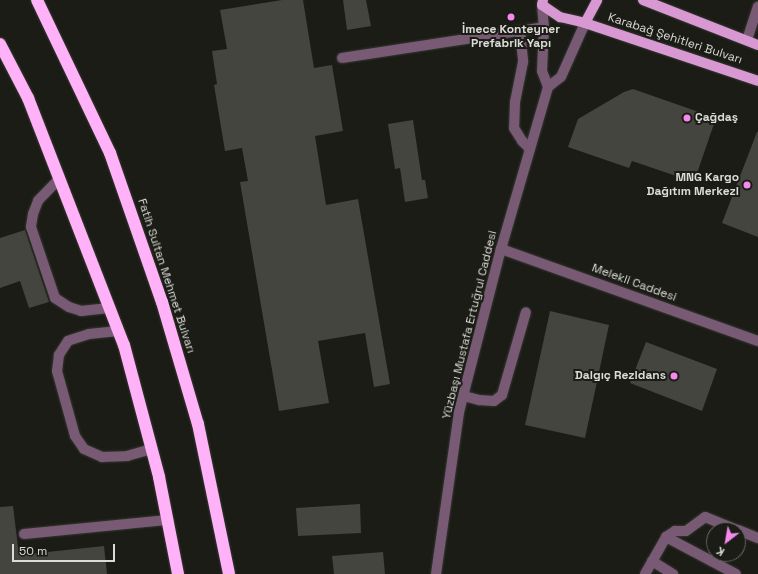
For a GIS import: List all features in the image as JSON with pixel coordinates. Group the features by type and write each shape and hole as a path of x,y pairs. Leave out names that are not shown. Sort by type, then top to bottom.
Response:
{"highway":[{"name":"Fatih Sultan Mehmet Bulvarı","path":"38,1 110,153 162,302 198,424 230,574"},
{"path":"0,44 28,98 124,345 152,449 168,520 178,574"}],"main road":[{"name":"Karabağ Şehitleri Bulvarı","path":"585,23 597,0"},
{"name":"Karabağ Şehitleri Bulvarı","path":"643,0 758,45"},
{"name":"Karabağ Şehitleri Bulvarı","path":"540,2 560,18 585,23 758,80"}],"street":[{"path":"540,2 544,27 542,71 548,87 561,77 585,23"},
{"path":"747,40 758,7"},
{"path":"342,58 544,27"},
{"path":"520,31 523,62 515,102 514,128 522,141 530,149"},
{"name":"Yüzbaşı Mustafa Ertuğrul Caddesi","path":"439,573 460,412 501,249 548,87"},
{"path":"59,179 38,201 33,214 31,227 55,298 69,307 81,311 109,308"},
{"name":"Melekli Caddesi","path":"501,249 758,341"},
{"path":"464,396 479,400 494,400 502,395 526,312"},
{"path":"118,331 89,334 68,341 59,355 57,372 74,436 84,449 102,457 127,456 152,449"},
{"path":"645,574 666,537 675,531 686,531 705,517 718,522"},
{"path":"24,534 168,520"},
{"path":"746,533 758,538"},
{"path":"666,537 736,574"},
{"path":"652,561 673,574"}],"building":[{"path":"282,0 303,0 314,68 332,65 343,131 315,136 326,205 358,199 390,384 374,387 365,333 318,341 329,403 279,411 240,182 248,181 242,148 225,151 214,85 217,84 212,51 227,49 220,10"},
{"path":"343,0 366,0 371,26 347,30"},
{"path":"633,89 716,118 694,182 632,161 629,168 568,147 578,119 624,92"},
{"path":"413,120 422,180 425,180 428,198 405,202 400,168 395,169 388,124"},
{"name":"MNG Kargo Dağıtım Merkezi","path":"758,132 758,237 722,223"},
{"path":"25,230 49,302 29,308 20,281 0,288 0,238"},
{"path":"550,311 609,325 585,438 525,425"},
{"name":"Dalgıç Rezidans","path":"646,342 717,369 702,411 630,383"},
{"path":"360,504 361,533 298,536 296,508"},
{"path":"13,506 19,555 104,546 107,574 0,574 0,507"},
{"path":"383,552 385,574 334,574 332,556"}],"place":[{"name":"İmece Konteyner Prefabrik Yapı","path":"511,17"},
{"name":"Çağdaş","path":"687,118"},
{"name":"MNG Kargo Dağıtım Merkezi","path":"747,185"},
{"name":"Dalgıç Rezidans","path":"674,376"}]}
